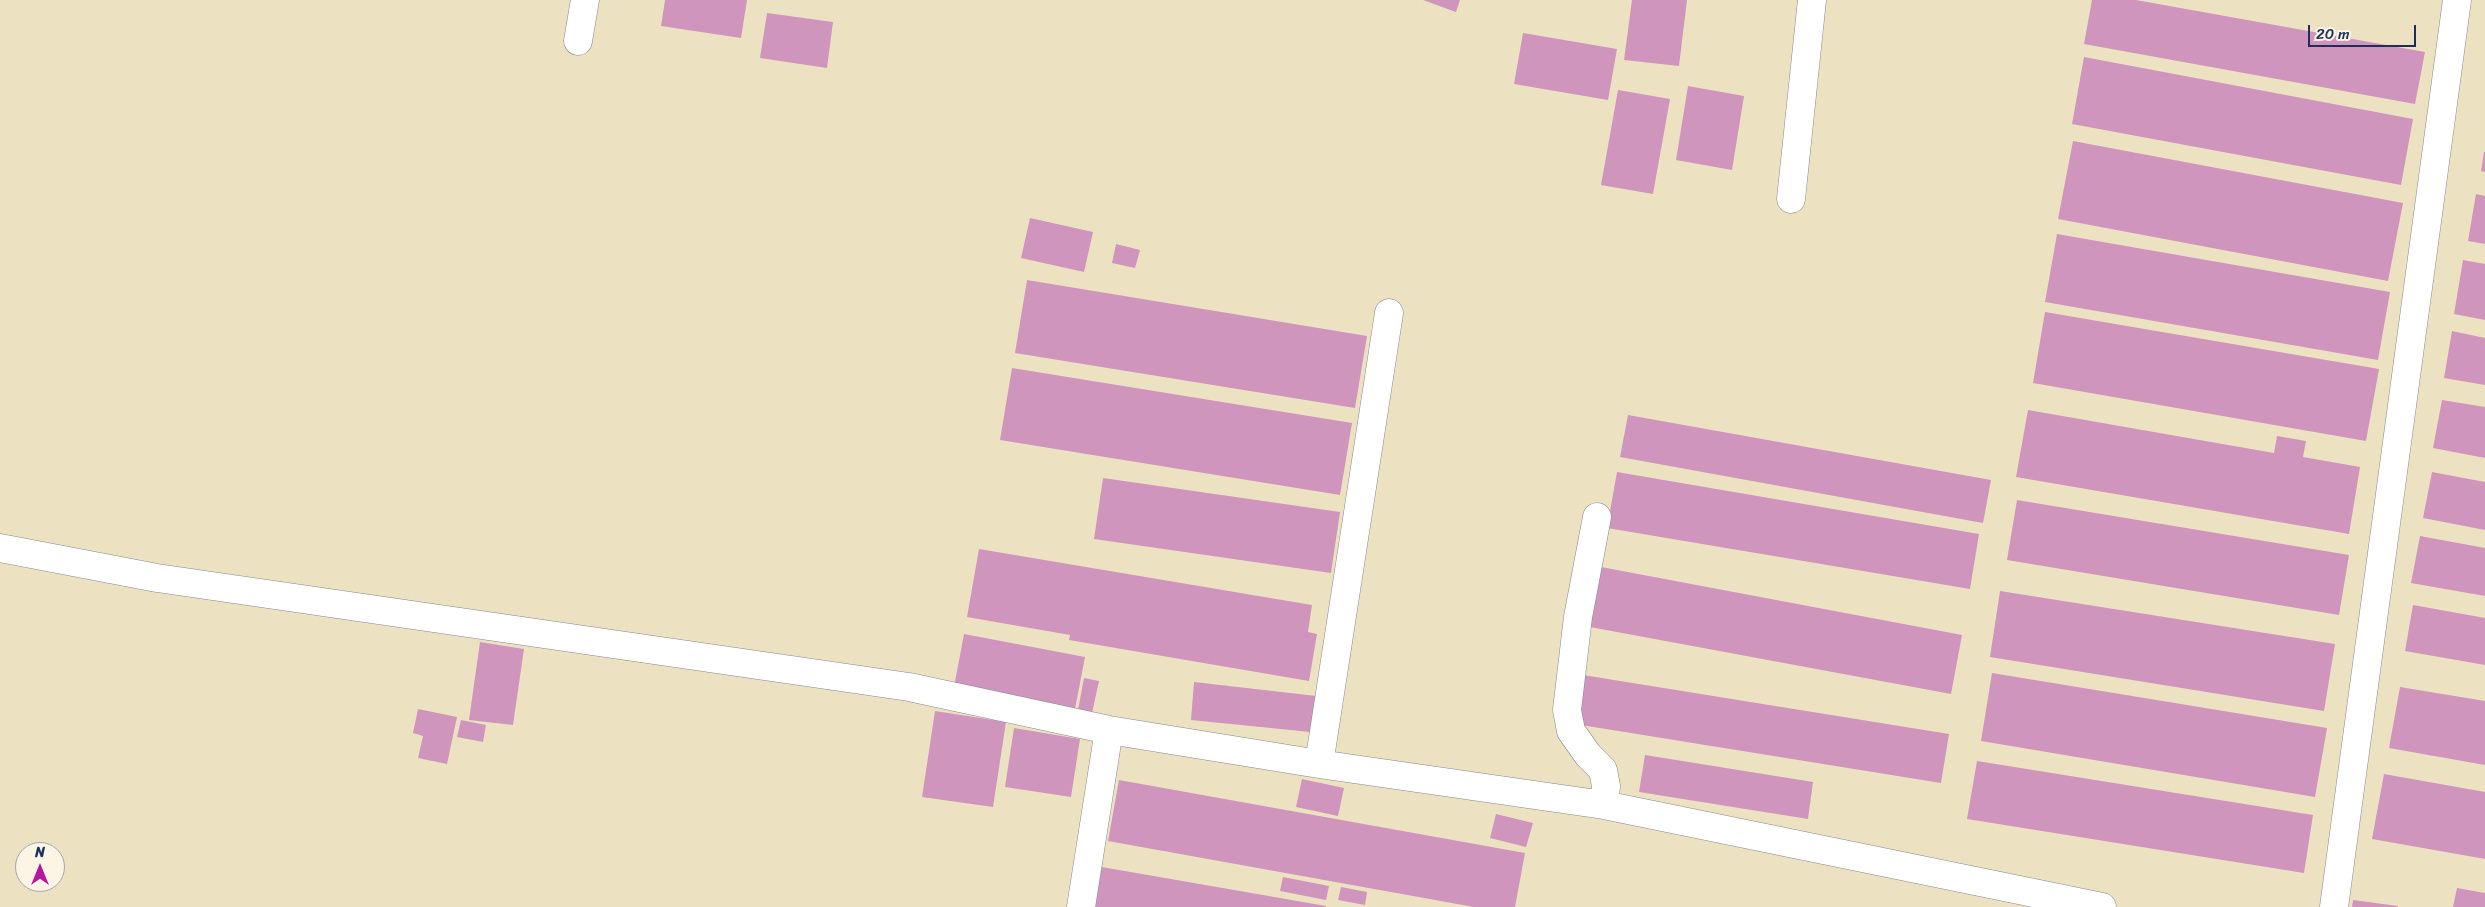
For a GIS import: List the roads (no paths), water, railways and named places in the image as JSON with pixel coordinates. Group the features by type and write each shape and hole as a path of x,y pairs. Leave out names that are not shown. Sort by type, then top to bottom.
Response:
{"street":[{"path":"578,41 585,0"},
{"path":"1791,199 1812,0"},
{"path":"2334,907 2457,0"},
{"path":"1319,764 1389,313"},
{"path":"1597,517 1578,617 1567,710 1571,732 1588,755 1603,770 1606,786 1604,805"},
{"path":"0,548 157,578 909,687 1109,730 1319,764 1604,805 2102,907"},
{"path":"1081,907 1109,730"}]}
